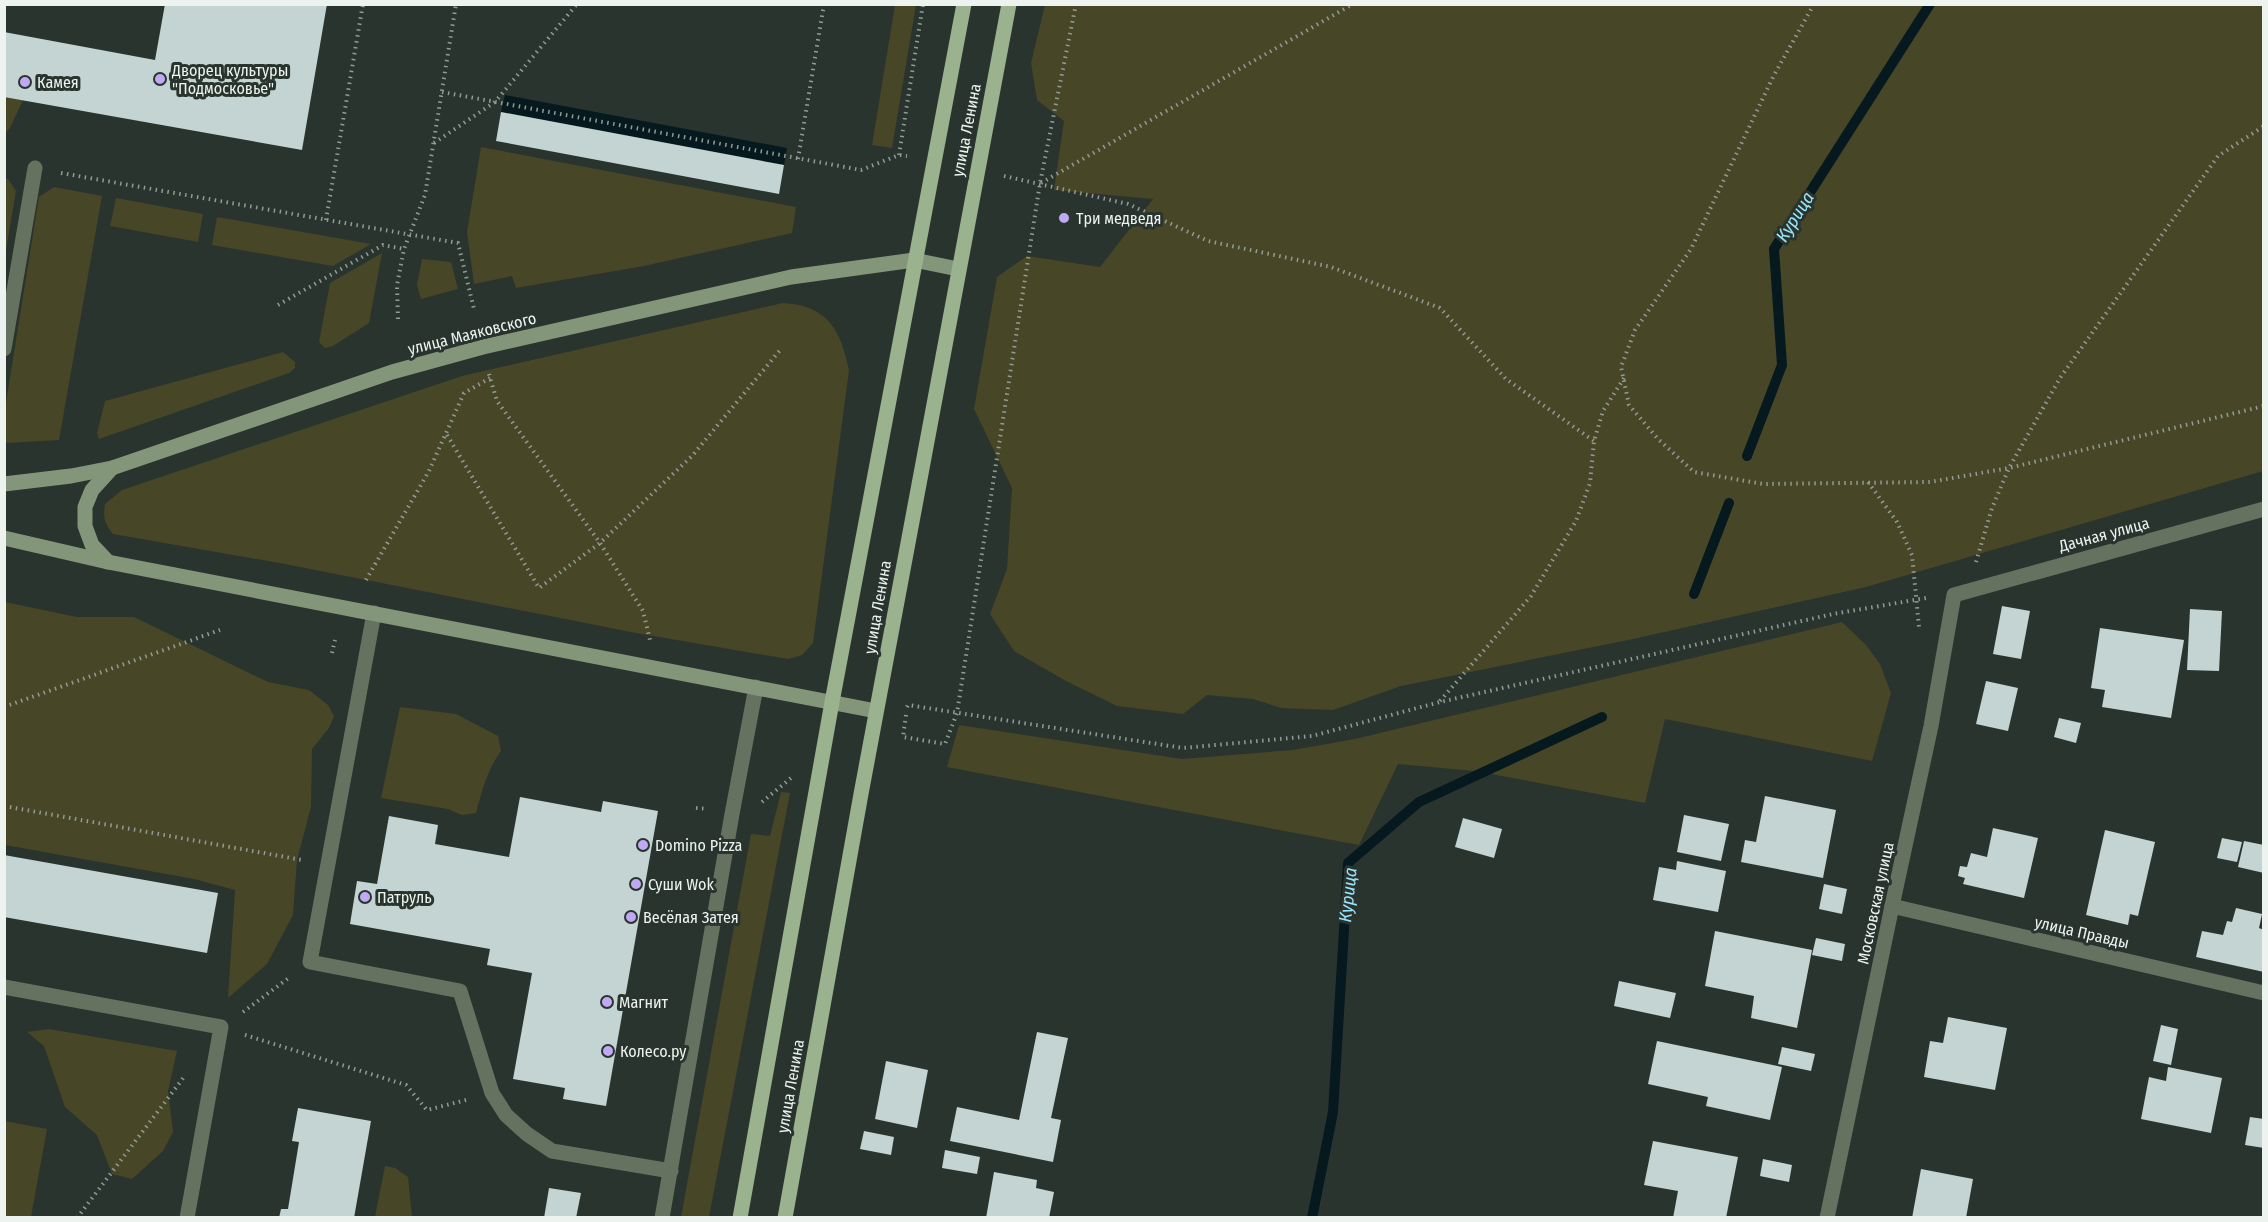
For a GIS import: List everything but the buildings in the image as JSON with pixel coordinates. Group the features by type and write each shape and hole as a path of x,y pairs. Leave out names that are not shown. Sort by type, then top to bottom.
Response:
{"main road":[{"name":"улица Ленина","path":"740,1218 832,702 964,4"},
{"name":"улица Ленина","path":"785,1218 876,711 1009,4"}],"street":[{"path":"4,349 35,168"},
{"name":"улица Маяковского","path":"4,484 71,476 112,468 392,372 483,347 791,277 914,260 958,269"},
{"path":"108,562 92,544 85,526 85,507 92,490 112,468"},
{"name":"Дачная улица","path":"1954,594 2264,509"},
{"path":"4,538 108,562 876,711"},
{"name":"Московская улица","path":"1827,1218 1931,726 1954,594"},
{"path":"374,613 310,962 460,991 492,1093 506,1115 527,1134 552,1151 671,1171"},
{"path":"662,1218 756,687"},
{"name":"улица Правды","path":"1892,906 2264,993"},
{"path":"4,987 221,1027 187,1218"}],"path":[{"path":"326,220 363,4"},
{"path":"398,320 397,285 404,249 425,195 456,4"},
{"path":"433,144 495,102 577,4"},
{"path":"798,159 824,4"},
{"path":"899,155 924,4"},
{"path":"1076,4 1040,183 957,713 945,744 903,737 908,705 957,713 1183,748 1312,736 1440,702 1833,614 1954,594 1975,567 1992,508 2009,468 2060,378 2218,156 2264,126"},
{"path":"1040,183 1353,4"},
{"path":"1814,4 1773,77 1690,249 1635,330 1621,367 1629,405 1658,440 1694,472 1763,484 1930,482 2009,468 2264,406"},
{"path":"442,92 861,170 899,155 907,156"},
{"path":"35,168 458,243 474,309"},
{"path":"993,174 1128,204 1208,241 1331,267 1440,308 1506,379 1594,441"},
{"path":"278,305 383,245 404,249"},
{"path":"447,435 538,588 600,543 692,456 781,349"},
{"path":"489,370 497,401 600,543 643,611 650,637 648,667"},
{"path":"366,580 413,500 447,435 464,393 490,378"},
{"path":"1440,702 1531,596 1576,521 1590,483 1594,441 1603,411 1624,378"},
{"path":"1868,482 1897,522 1912,555 1915,599"},
{"path":"4,707 220,630"},
{"path":"332,653 334,640"},
{"path":"756,809 794,776"},
{"path":"4,806 328,864"},
{"path":"696,808 708,809"},
{"path":"221,1027 310,962"},
{"path":"221,1027 406,1085 428,1110 492,1093"},
{"path":"77,1218 185,1075"}],"shaded area":[{"path":"895,5 916,5 892,148 872,145"},
{"path":"1045,5 2263,5 2263,471 1866,587 1633,639 1401,686 1333,710 1281,708 1253,699 1207,695 1183,714 1117,706 1066,681 1014,651 990,614 1007,569 1012,488 974,409 997,277 1027,256 1100,267 1153,199 1054,190 1064,121 1037,100 1031,63"},
{"path":"505,95 787,148 784,165 501,112"},
{"path":"5,97 23,100 10,128 5,133"},
{"path":"481,147 796,207 792,233 644,266 516,288 512,276 474,284 467,232"},
{"path":"5,179 8,179 16,191 5,256"},
{"path":"54,187 102,196 59,440 7,443 5,440 5,409 39,197"},
{"path":"116,198 203,214 198,242 110,226"},
{"path":"217,217 371,244 333,266 212,245"},
{"path":"382,253 369,323 333,346 325,348 319,342 330,283"},
{"path":"422,259 451,262 458,289 421,299 417,285"},
{"path":"783,303 803,306 825,317 837,332 849,370 813,643 802,655 788,659 636,633 285,564 113,534 105,520 105,504 122,490 462,376"},
{"path":"283,352 295,362 295,368 289,373 99,439 97,433 105,401"},
{"path":"5,602 77,617 134,617 268,682 309,690 328,705 334,716 329,728 312,749 311,807 297,860 293,915 267,964 228,998 235,890 194,879 5,845"},
{"path":"1842,622 1866,645 1880,664 1891,693 1872,761 1665,719 1645,803 1475,771 1398,764 1359,845 947,767 959,725 1182,759 1293,750 1355,739"},
{"path":"400,707 456,714 498,736 501,751 489,773 476,813 462,815 448,809 381,798"},
{"path":"781,792 790,793 709,1217 681,1217 751,834 770,836"},
{"path":"49,1029 177,1051 168,1091 173,1132 163,1151 132,1179 112,1174 97,1135 65,1107 44,1046 27,1032"},
{"path":"5,1121 47,1129 31,1217 5,1217"},
{"path":"385,1166 395,1168 408,1177 412,1217 375,1217"}],"waterway":[{"name":"Курица","path":"1747,456 1782,365 1774,249 1930,4"},
{"name":"Курица","path":"1694,594 1729,503"},
{"name":"Курица","path":"1312,1218 1333,1112 1348,863 1419,802 1602,717"}],"place":[{"name":"Дворец культуры \"Подмосковье\"","path":"160,79"},
{"name":"Камея","path":"25,82"},
{"name":"Три медведя","path":"1064,218"},
{"name":"Domino Pizza","path":"643,845"},
{"name":"Суши Wok","path":"636,884"},
{"name":"Патруль","path":"365,897"},
{"name":"Весёлая Затея","path":"631,917"},
{"name":"Магнит","path":"607,1002"},
{"name":"Колесо.ру","path":"608,1051"}]}
